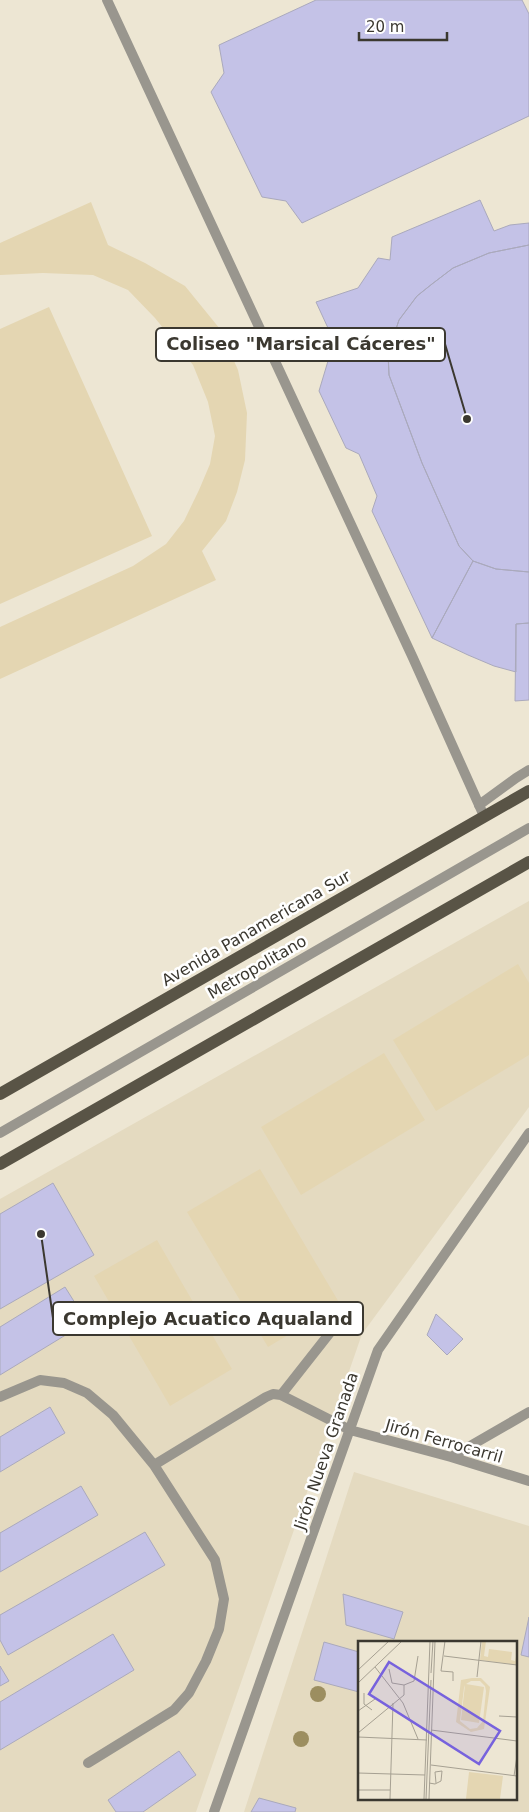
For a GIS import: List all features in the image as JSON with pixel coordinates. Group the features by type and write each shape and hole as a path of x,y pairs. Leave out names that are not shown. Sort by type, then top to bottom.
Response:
{"main road":[{"name":"Avenida Panamericana Sur","path":"0,1094 482,810 529,790"},
{"path":"0,1164 529,862"}],"street":[{"path":"107,0 409,648 482,810 529,770"},
{"name":"Metropolitano","path":"0,1133 529,828"},
{"name":"Jirón Nueva Granada","path":"214,1812 378,1350 529,1133"},
{"path":"154,1465 266,1397 273,1394 281,1396 351,1306"},
{"path":"0,1397 40,1380 64,1383 87,1393 113,1415 154,1465 214,1560 224,1599 219,1629 206,1661 189,1693 174,1710 88,1763"},
{"name":"Jirón Ferrocarril","path":"281,1396 350,1430 452,1457 529,1481"},
{"path":"452,1457 529,1412"}],"shaded area":[{"path":"91,202 108,245 145,263 185,286 220,329 238,370 247,413 245,460 237,492 226,521 202,551 216,580 0,679 0,627 133,566 166,544 184,521 210,464 215,436 208,402 193,365 155,318 128,290 93,275 43,273 0,275 0,243"},
{"path":"49,307 152,536 0,604 0,329"},
{"path":"529,901 529,1107 362,1334 196,1812 0,1812 0,1199"},
{"path":"518,964 529,983 529,1055 436,1111 393,1040"},
{"path":"384,1053 425,1120 301,1195 261,1127"},
{"path":"260,1169 340,1304 268,1347 187,1212"},
{"path":"157,1240 232,1369 170,1406 94,1276"},
{"path":"354,1472 529,1526 529,1812 244,1812"}],"building":[{"path":"316,0 522,0 529,14 529,116 302,223 286,201 262,197 211,92 224,73 219,45"},
{"path":"480,200 494,231 510,225 529,223 529,245 489,253 453,268 432,284 417,296 399,320 388,353 334,341 316,302 358,288 378,258 390,260 392,237"},
{"path":"529,245 529,572 496,569 473,561 459,546 422,463 389,375 388,353 399,320 417,296 432,284 453,268 489,253"},
{"path":"334,341 388,353 389,375 422,463 459,546 473,561 432,638 372,511 377,496 359,454 346,448 319,391"},
{"path":"473,561 496,569 529,572 529,623 516,624 516,672 494,666 432,638"},
{"path":"529,623 529,700 515,701 516,624"},
{"path":"53,1183 94,1255 0,1309 0,1214"},
{"path":"65,1287 87,1322 0,1375 0,1327"},
{"path":"436,1314 463,1339 447,1355 427,1335"},
{"path":"50,1407 65,1433 0,1472 0,1437"},
{"path":"81,1486 98,1515 0,1572 0,1533"},
{"path":"145,1532 165,1565 8,1655 0,1640 0,1615"},
{"path":"343,1594 403,1612 394,1639 346,1625"},
{"path":"529,1617 529,1657 521,1655"},
{"path":"113,1634 134,1670 0,1750 0,1702"},
{"path":"324,1642 358,1652 358,1692 314,1680"},
{"path":"0,1666 9,1681 0,1686"},
{"path":"179,1751 196,1775 143,1812 116,1812 108,1800"},
{"path":"259,1798 296,1808 295,1812 251,1812"}],"place":[{"name":"Coliseo \"Marsical Cáceres\"","path":"467,419"},
{"name":"Complejo Acuatico Aqualand","path":"41,1234"}]}
